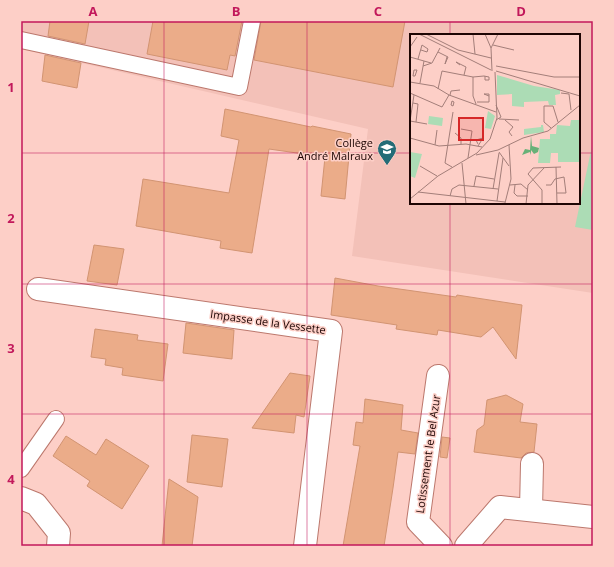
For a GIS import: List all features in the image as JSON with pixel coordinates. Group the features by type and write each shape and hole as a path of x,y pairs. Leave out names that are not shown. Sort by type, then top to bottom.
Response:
{"street":[{"name":"Impasse de la Vessette","path":"38,289 331,331 305,546"},
{"name":"Lotissement le Bel Azur","path":"438,376 418,522 441,546"},
{"path":"531,510 532,464"},
{"path":"21,498 36,504 59,533 58,546"},
{"path":"466,546 500,507 593,517"}],"lane":[{"path":"21,40 239,87 252,21"},
{"path":"21,469 56,419"}],"shaded area":[{"name":"Collège André Malraux","path":"21,21 593,21 593,293 352,256 368,129 21,49"}],"green space":[{"path":"593,141 593,230 575,227"}],"building":[{"path":"50,21 89,21 85,44 48,36"},
{"path":"153,21 242,21 235,56 230,55 227,70 147,54"},
{"path":"261,21 405,21 393,87 254,60"},
{"path":"45,55 81,63 77,88 42,81"},
{"path":"225,109 351,134 345,199 321,196 325,157 269,149 252,253 220,248 221,241 136,226 143,179 229,193 239,140 221,136"},
{"path":"94,245 124,249 117,285 87,281"},
{"path":"335,278 378,286 456,297 457,295 522,305 516,359 493,327 481,337 438,330 437,335 396,329 397,325 331,315"},
{"path":"186,323 234,330 232,359 183,353"},
{"path":"95,329 138,335 137,340 168,344 163,381 122,375 123,368 105,365 106,359 91,357"},
{"path":"290,373 310,376 304,417 296,415 294,433 252,428"},
{"path":"506,395 523,404 520,422 537,424 534,452 526,453 521,458 474,452 477,430 484,425 487,400"},
{"path":"365,399 403,405 401,430 418,433 415,454 398,452 384,546 343,546 360,446 353,445 356,422 363,423"},
{"path":"192,435 228,439 222,487 187,482"},
{"path":"66,436 96,455 106,439 149,466 122,509 87,486 90,481 53,456"},
{"path":"442,437 450,438 447,458 440,457"},
{"path":"169,479 198,497 192,546 162,546"}],"place":[{"name":"Collège André Malraux","path":"387,166"}]}
